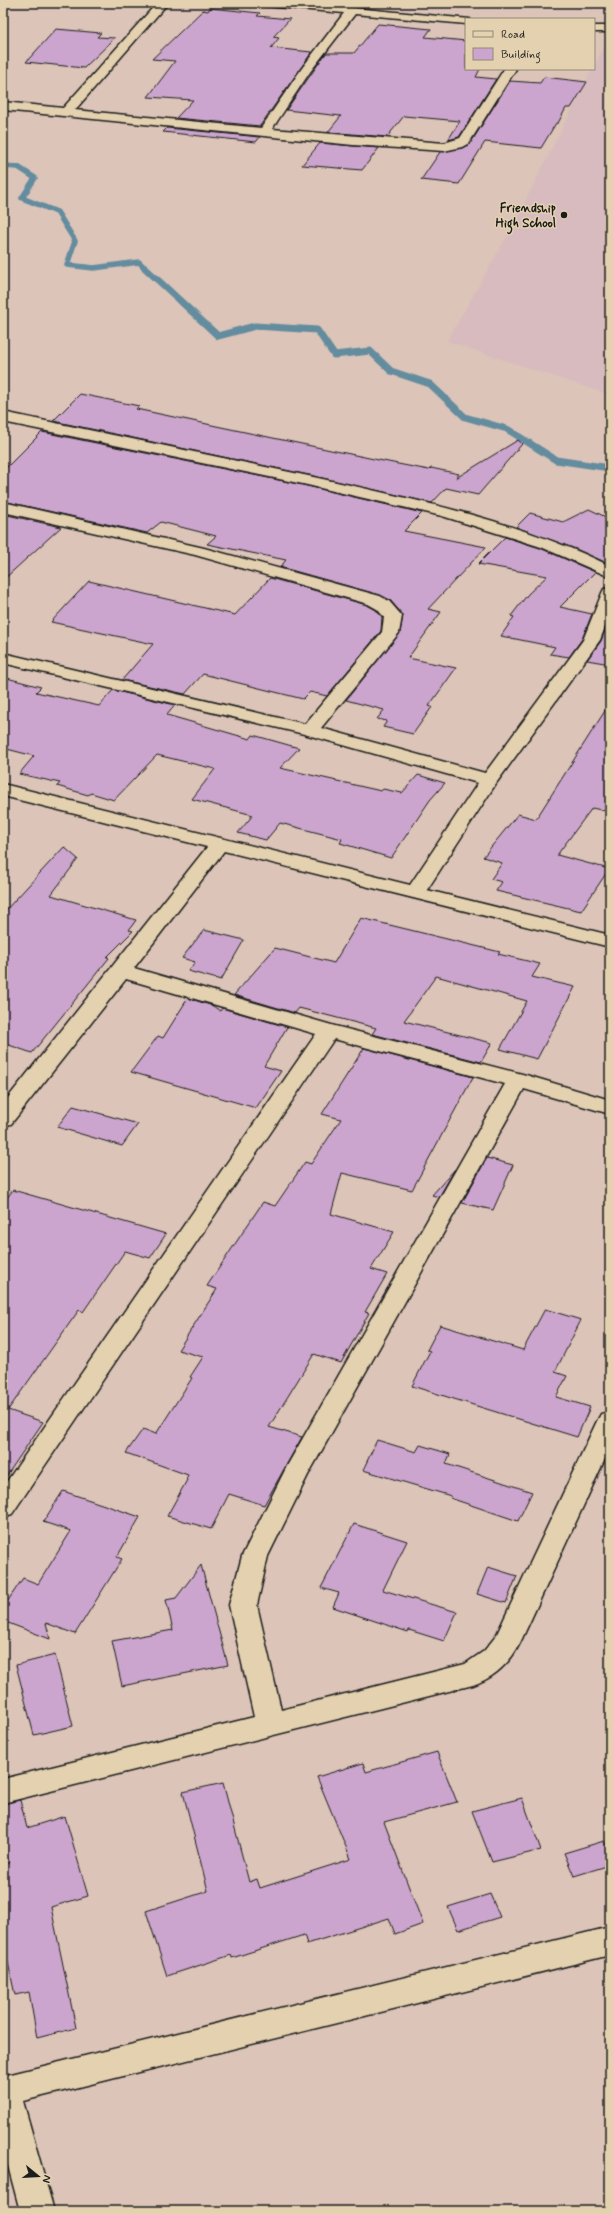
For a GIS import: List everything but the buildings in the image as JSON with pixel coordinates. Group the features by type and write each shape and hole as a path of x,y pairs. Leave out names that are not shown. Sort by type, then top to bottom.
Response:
{"street":[{"path":"66,112 163,3"},
{"path":"265,3 465,21"},
{"path":"264,132 306,70 352,11"},
{"path":"595,29 610,29"},
{"path":"3,106 425,147 458,144 468,136 509,70"},
{"path":"3,417 278,474 496,525 577,555 610,572"},
{"path":"3,507 198,551 374,600 383,605 393,616 393,624 390,634 309,730"},
{"path":"416,893 489,780 591,640 610,593"},
{"path":"3,658 309,730 489,780"},
{"path":"6,795 218,845 610,941"},
{"path":"3,1119 121,971 218,845"},
{"path":"121,971 329,1031 518,1080 610,1107"},
{"path":"3,1506 329,1031"},
{"path":"270,1725 243,1605 255,1556 296,1473 518,1080"},
{"path":"4,1787 270,1725 473,1674 494,1659 506,1643 610,1421"},
{"path":"37,2211 3,2091 610,1941"}],"shaded area":[{"name":"Friendship High School","path":"609,37 610,395 447,341 508,235 592,70 595,70 595,64"}],"waterway":[{"path":"3,166 18,167 35,178 22,198 57,212 75,241 67,265 94,268 139,262 145,268"},
{"path":"145,268 218,336 255,326 317,330 334,355 370,351 391,371 430,384 465,417 507,429 556,460 610,468"}],"place":[{"name":"Friendship High School","path":"564,215"}]}
